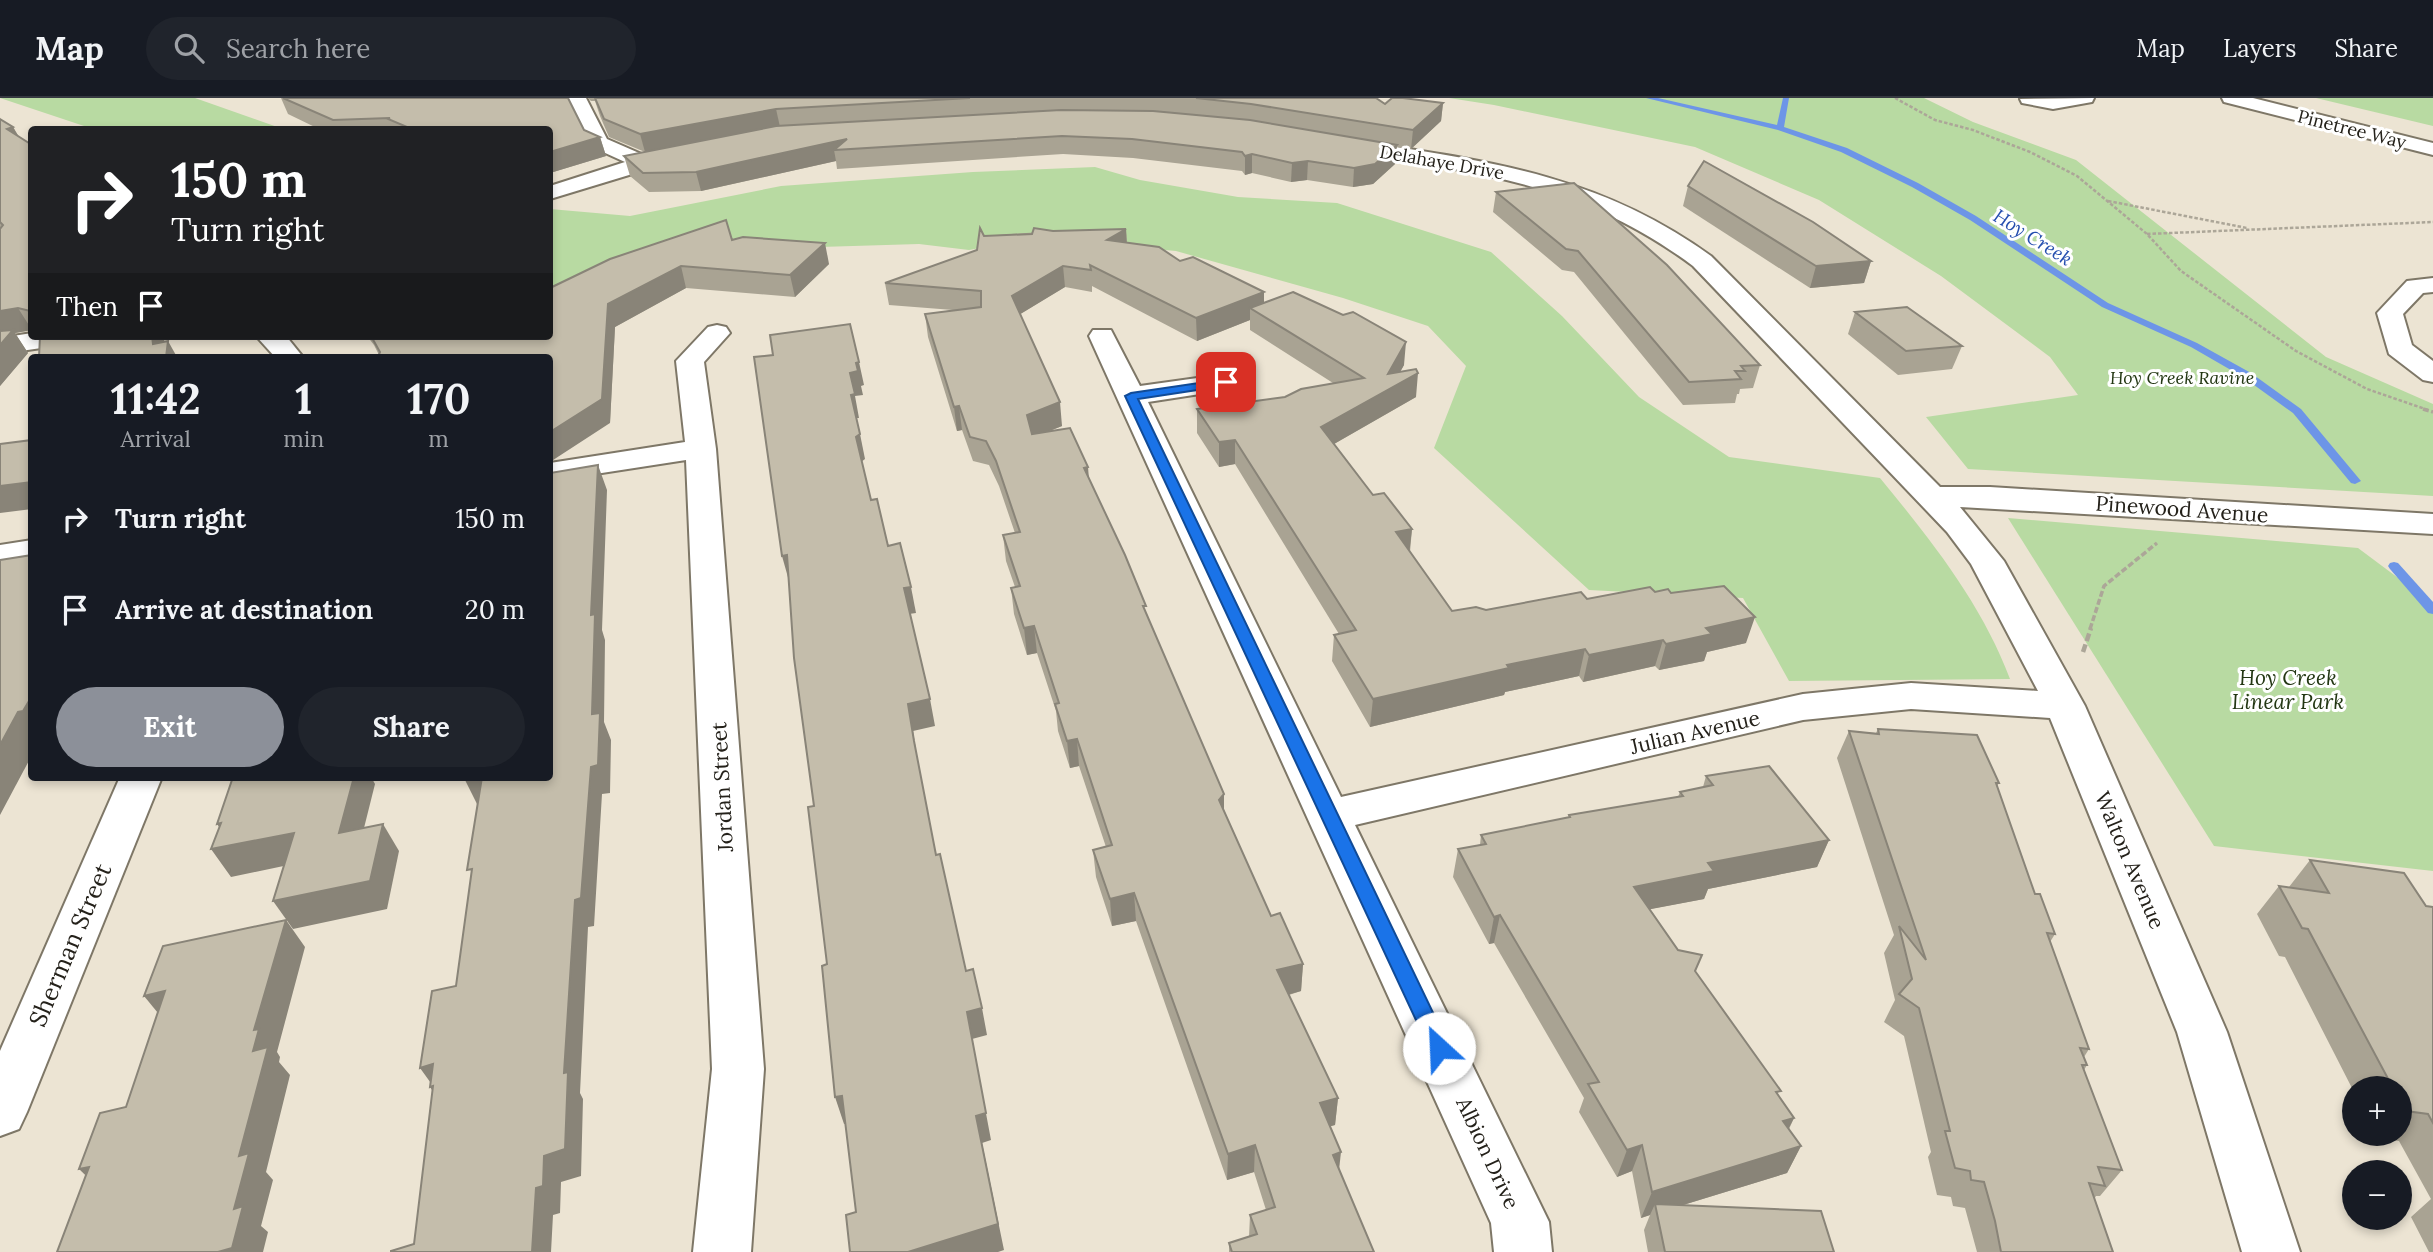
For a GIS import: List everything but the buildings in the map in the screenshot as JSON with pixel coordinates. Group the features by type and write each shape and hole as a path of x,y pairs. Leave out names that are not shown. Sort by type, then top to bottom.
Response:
{"street":[{"path":"2029,99 2053,103 2085,98"},
{"name":"Pinetree Way","path":"2231,98 2433,149"},
{"name":"Pinetree Way","path":"2281,98 2433,135"},
{"path":"581,104 609,107"},
{"path":"581,104 599,143 643,162"},
{"name":"Delahaye Drive","path":"1315,140 1516,175 1600,202 1657,229 1702,261 1931,497"},
{"path":"553,192 643,162 697,150"},
{"path":"2433,285 2416,286 2390,313 2399,348 2433,374"},
{"name":"Jordan Street","path":"717,333 690,361 701,449 738,1069 722,1252"},
{"name":"Albion Drive","path":"1102,336 1520,1222 1523,1252"},
{"path":"0,346 41,340"},
{"path":"275,340 283,346 287,354"},
{"path":"1131,396 1226,382"},
{"path":"553,471 701,449"},
{"name":"Pinewood Avenue","path":"1931,497 1990,497 2433,524"},
{"name":"Walton Avenue","path":"1931,497 1968,535 1987,561 2021,619 2065,706 2202,1032 2271,1252"},
{"path":"0,555 28,551"},
{"name":"Julian Avenue","path":"1330,815 1803,707 1911,696 2065,706"},
{"name":"Sherman Street","path":"0,1112 139,781"}],"path":[{"path":"1895,98 1935,120 1973,130 2029,152 2077,176 2147,234 2181,271 2296,351 2367,389 2433,412"},
{"path":"2106,201 2255,230"},
{"path":"2147,234 2433,222"},
{"path":"2082,656 2104,586 2166,536"}],"green space":[{"path":"0,98 195,98 274,126 84,126"},
{"name":"Hoy Creek Ravine","path":"1449,98 1924,98 1973,122 2076,160 2326,357 2433,404 2433,496 1968,469 1926,417 2078,395 2050,357 1941,276 1819,200 1695,147"},
{"path":"2316,98 2433,98 2433,126"},
{"path":"1095,167 1140,180 1238,197 1337,203 1491,252 1562,316 1639,397 1729,457 1880,478 1954,574 1985,625 2010,679 1789,681 1743,598 1589,590 1434,448 1466,366 1428,326 1343,298 1176,251 1035,238 969,250 919,244 754,249 582,272 553,289 553,209 630,216 781,186 973,172"},
{"name":"Hoy Creek Linear Park","path":"2008,518 2358,548 2433,604 2433,871 2214,846"}],"waterway":[{"name":"Hoy Creek","path":"1649,98 1780,128"},
{"path":"1780,128 1786,98"},
{"name":"Hoy Creek","path":"1780,128 1844,150 1915,185 1973,218 2105,305 2194,345 2247,375 2297,411 2355,481"},
{"name":"Hoy Creek","path":"2394,566 2433,610"}],"route":[{"path":"1226,382 1131,396 1439,1048"}]}
